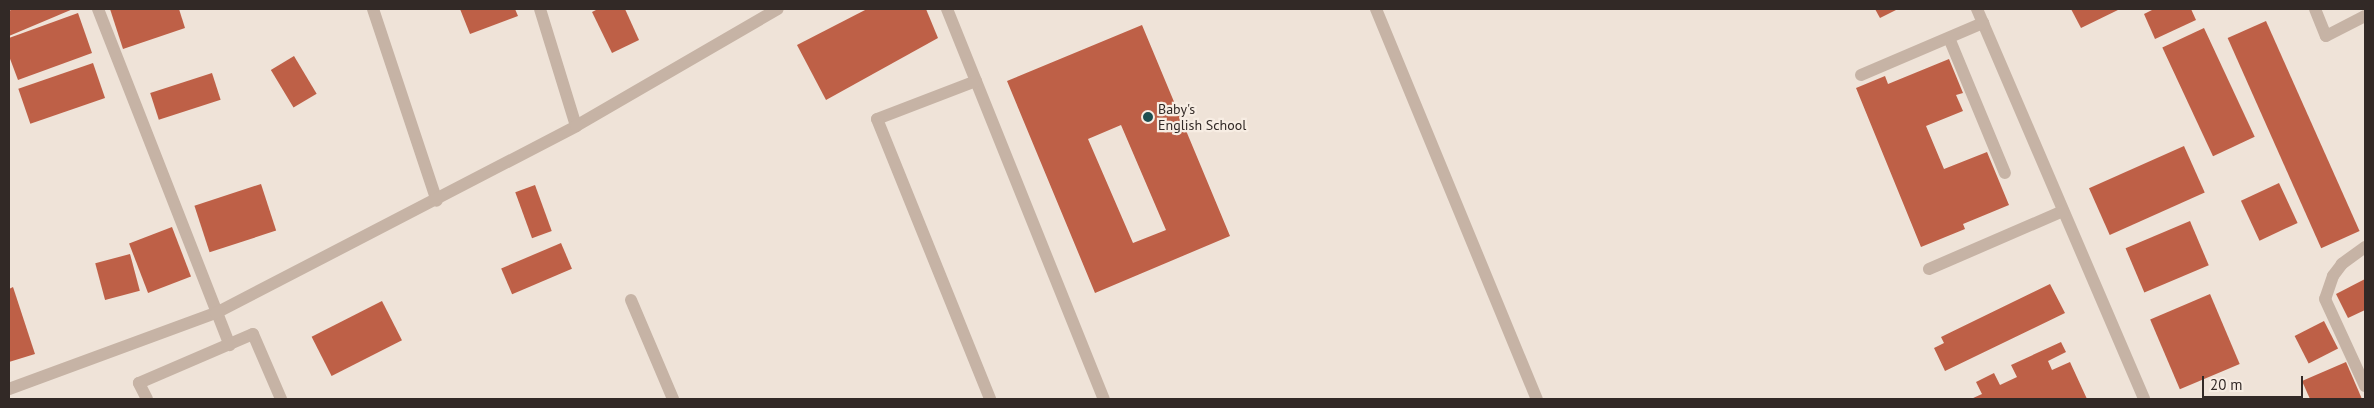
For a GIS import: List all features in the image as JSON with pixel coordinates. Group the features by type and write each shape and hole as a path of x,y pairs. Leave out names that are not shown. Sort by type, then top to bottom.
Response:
{"street":[{"path":"98,9 230,345"},
{"path":"373,9 437,201"},
{"path":"540,9 576,126"},
{"path":"9,389 216,313 437,201 576,126 754,14 778,9"},
{"path":"947,9 1104,399"},
{"path":"1376,9 1537,399"},
{"path":"1977,9 2144,399"},
{"path":"2315,9 2326,36 2365,16"},
{"path":"1861,75 1983,23"},
{"path":"1949,38 2005,173"},
{"path":"976,81 877,119 990,399"},
{"path":"1928,269 2064,211"},
{"path":"2365,247 2342,264 2333,276 2325,299 2365,386"},
{"path":"631,300 673,399"},
{"path":"146,399 139,382 253,334 281,399"}],"building":[{"path":"13,9 73,9 9,36 9,11"},
{"path":"110,9 179,9 185,28 123,49"},
{"path":"460,9 515,9 518,16 470,34"},
{"path":"598,9 625,9 639,40 612,53 592,12"},
{"path":"867,9 926,9 938,38 826,100 797,45"},
{"path":"1875,9 1898,9 1880,18"},
{"path":"2071,9 2120,9 2081,28"},
{"path":"2154,9 2191,9 2196,20 2155,39 2144,14"},
{"path":"78,13 92,53 18,80 9,56 9,38"},
{"path":"2266,21 2360,231 2321,248 2228,38"},
{"path":"1142,25 1230,236 1095,293 1007,81","holes":["1121,125 1166,230 1133,243 1088,139"]},
{"path":"2204,28 2255,137 2213,156 2162,47"},
{"path":"294,56 317,94 294,108 271,70"},
{"path":"1949,59 1963,93 1956,95 1963,111 1926,126 1944,169 1987,152 2009,205 1963,224 1965,229 1921,247 1856,88 1885,76 1888,84"},
{"path":"93,63 105,98 30,124 18,89"},
{"path":"212,73 221,100 159,120 150,93"},
{"path":"2184,146 2205,193 2110,235 2089,188"},
{"path":"2279,183 2298,223 2260,241 2241,201"},
{"path":"261,184 276,231 210,252 194,206"},
{"path":"535,185 552,231 532,238 515,192"},
{"path":"2190,221 2209,265 2144,293 2126,248"},
{"path":"172,227 191,276 148,293 129,243"},
{"path":"561,243 572,269 512,294 501,268"},
{"path":"130,254 140,291 105,300 95,263"},
{"path":"2365,279 2365,310 2348,318 2336,294"},
{"path":"2050,284 2065,313 1945,371 1934,348 1944,343 1941,337"},
{"path":"13,287 35,354 9,362 9,289"},
{"path":"2210,294 2240,364 2180,389 2150,319"},
{"path":"382,301 402,340 332,376 312,337"},
{"path":"2324,321 2338,349 2309,364 2295,336"},
{"path":"2061,342 2066,352 2048,361 2052,370 2070,362 2087,399 1971,399 1982,394 1976,382 1994,373 2000,385 2017,377 2011,365"},
{"path":"2346,362 2362,399 2310,399 2302,381"}],"place":[{"name":"Baby's English School","path":"1148,117"}]}
